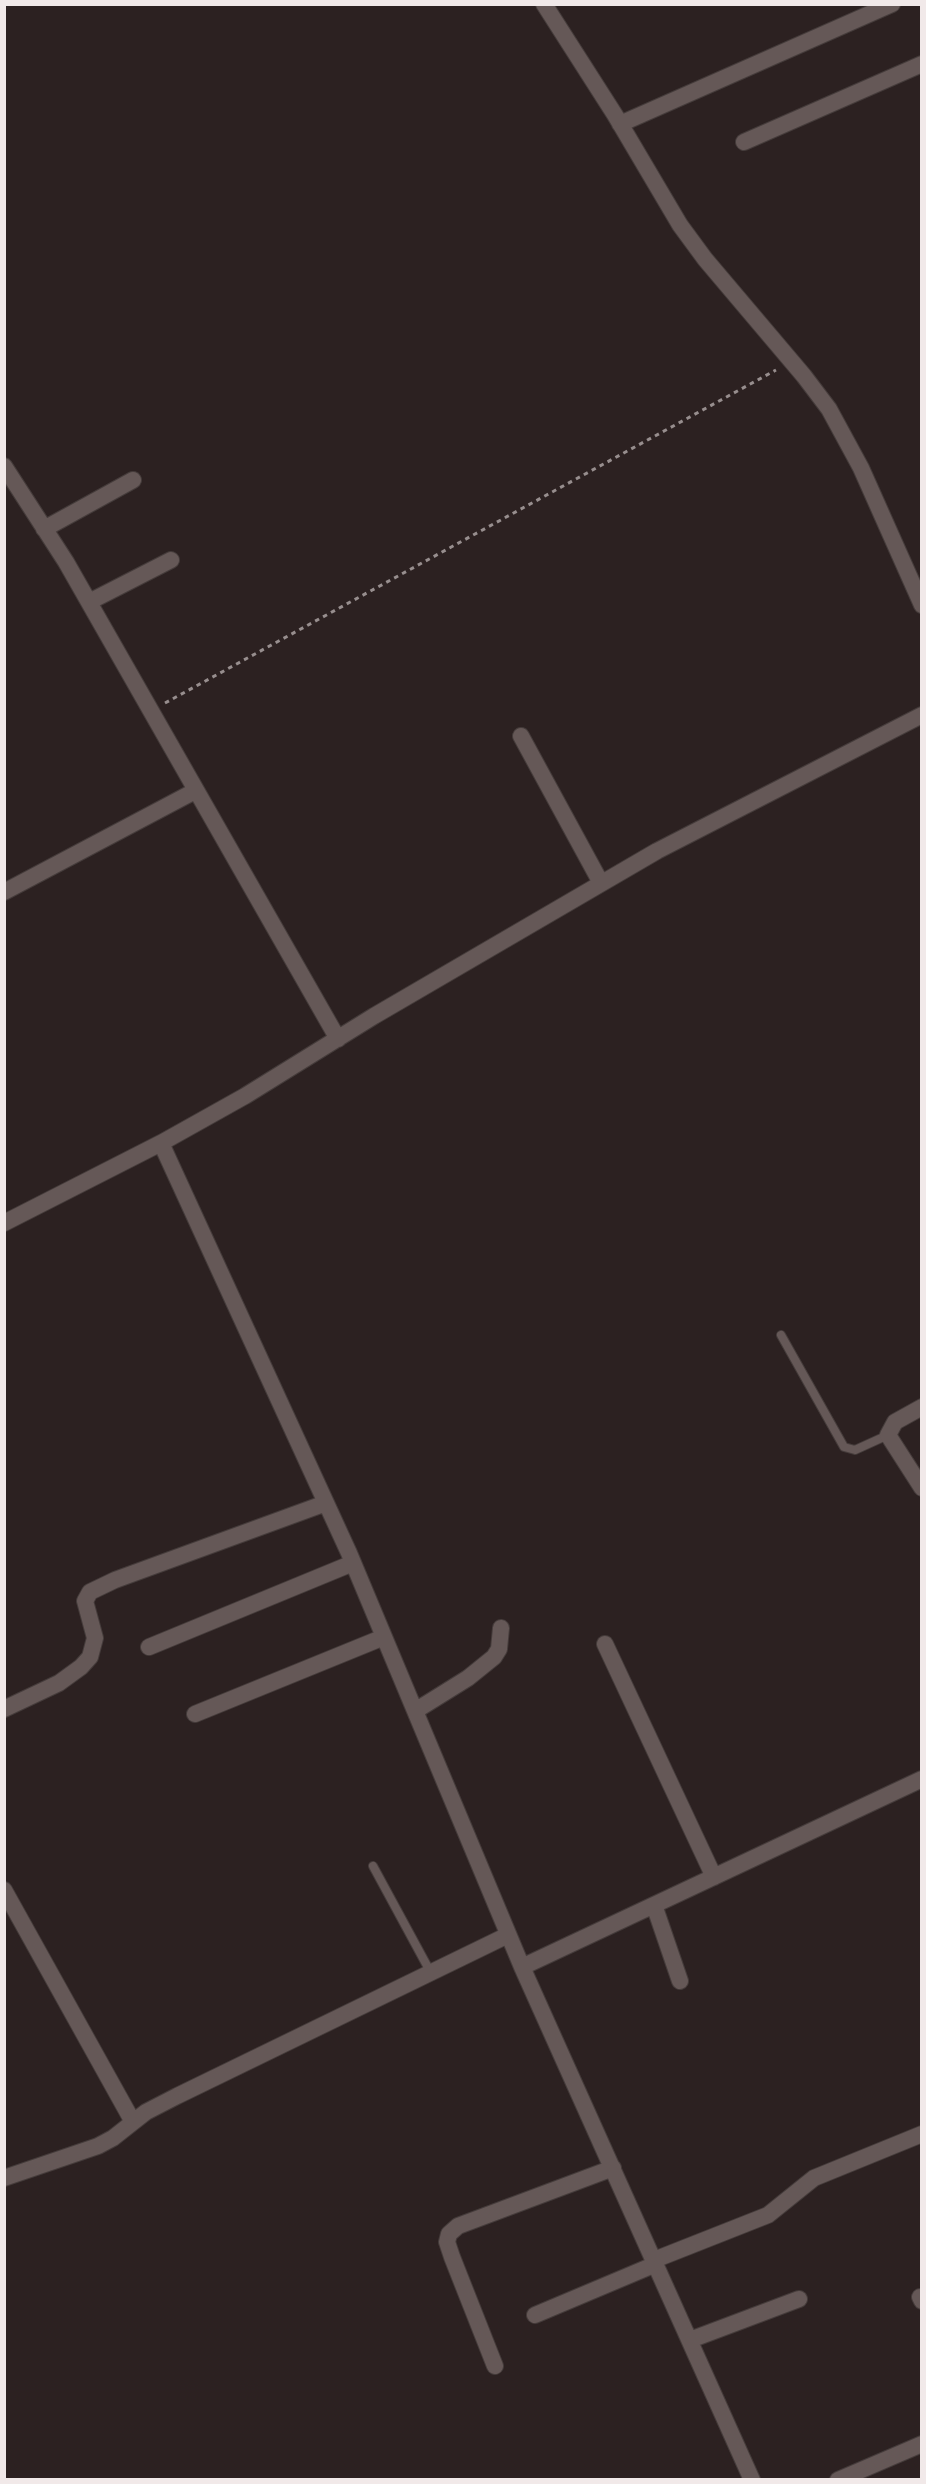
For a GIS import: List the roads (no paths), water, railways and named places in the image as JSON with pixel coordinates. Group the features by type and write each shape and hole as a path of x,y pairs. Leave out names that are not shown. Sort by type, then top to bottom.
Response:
{"street":[{"path":"544,4 686,234 829,409 861,468 921,605"},
{"path":"620,124 892,4"},
{"path":"744,142 921,64"},
{"path":"4,466 89,602 338,1039"},
{"path":"44,529 133,480"},
{"path":"89,602 171,560"},
{"path":"4,1223 161,1143 245,1096 601,882 754,800 921,715"},
{"path":"521,736 601,882"},
{"path":"4,892 195,791"},
{"path":"161,1143 353,1563 508,1935 752,2480"},
{"path":"921,1407 895,1422 888,1435 921,1488"},
{"path":"4,1709 59,1683 81,1667 90,1657 95,1638 85,1601 90,1592 115,1580 326,1503"},
{"path":"149,1647 353,1563"},
{"path":"415,1711 468,1678 494,1657 499,1649 501,1628"},
{"path":"195,1714 384,1637"},
{"path":"605,1644 714,1877"},
{"path":"522,1967 921,1779"},
{"path":"4,1890 133,2122"},
{"path":"654,1905 680,1981"},
{"path":"4,2178 98,2146 177,2096 508,1935"},
{"path":"535,2315 768,2215 814,2178 921,2134"},
{"path":"495,2366 452,2257 447,2242 448,2234 458,2226 613,2168"},
{"path":"690,2340 799,2299"},
{"path":"838,2480 921,2444"}],"lane":[{"path":"782,1335 844,1447 855,1450 888,1435"},
{"path":"373,1866 431,1973"}]}
